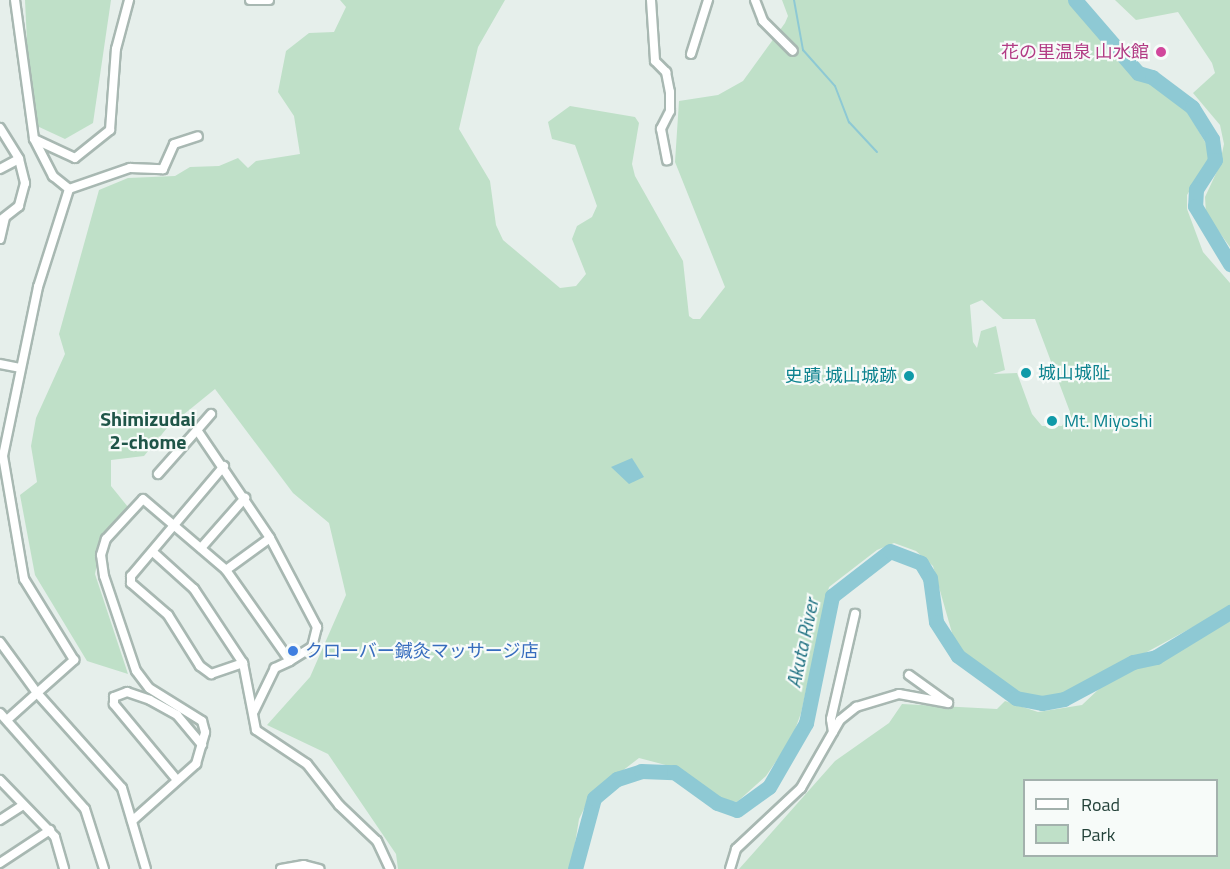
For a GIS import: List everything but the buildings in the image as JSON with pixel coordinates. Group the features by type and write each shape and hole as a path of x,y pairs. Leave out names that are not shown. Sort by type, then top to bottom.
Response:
{"street":[{"path":"15,0 34,139 54,176 69,189"},
{"path":"34,139 75,158 110,130 118,65 116,50 129,0"},
{"path":"250,0 269,0"},
{"path":"651,0 655,61 666,72 670,92 670,111 661,129 666,160"},
{"path":"691,54 708,0"},
{"path":"755,0 763,21 793,51"},
{"path":"0,128 19,159 24,195 2,219 0,239"},
{"path":"69,189 130,168 163,169 174,144 198,136"},
{"path":"0,169 19,159"},
{"path":"69,189 38,287 3,456 21,565 35,600 74,660 36,693 3,717 85,808 104,869"},
{"path":"0,364 20,368"},
{"path":"158,474 211,414"},
{"path":"197,430 224,466 270,538 317,627 312,647 275,668 254,711"},
{"path":"224,466 131,576 131,583 168,615 200,666 211,674 243,663"},
{"path":"201,548 245,498"},
{"path":"132,821 196,764 202,745 202,721 149,688 136,671 110,599 101,555 106,539 143,499 226,570 290,661"},
{"path":"226,570 270,538"},
{"path":"153,552 194,590 243,663 256,730 307,764 339,805 378,841 390,869"},
{"path":"833,732 831,719 855,614"},
{"path":"0,642 36,693 116,780 132,821 146,869"},
{"path":"730,869 736,849 801,788 833,732 856,707 886,696 948,704 909,675"},
{"path":"177,780 114,704 114,697 127,692 150,700 177,715 202,745"},
{"path":"0,780 50,830 64,869"},
{"path":"0,820 23,805"},
{"path":"0,863 50,830"},
{"path":"281,869 304,865 319,869"}],"green space":[{"path":"25,0 111,0 93,123 65,139 37,126 29,85"},
{"path":"340,0 505,0 478,47 459,129 490,181 496,225 503,240 560,288 576,286 586,274 572,239 577,226 592,217 597,206 575,145 552,139 548,122 570,106 635,117 639,123 632,164 635,176 683,261 689,316 693,319 700,319 725,287 675,162 679,101 718,95 743,81 785,23 788,16 782,0 1068,0 1132,76 1149,82 1187,111 1212,154 1187,195 1187,209 1203,252 1230,283 1230,607 1086,685 1051,697 1026,696 972,663 956,647 933,566 916,551 894,543 877,550 829,587 801,713 792,738 766,776 737,802 723,800 681,769 639,758 591,795 579,819 571,869 398,869 396,854 328,754 267,725 310,677 346,595 329,523 293,493 215,389 167,428 144,456 111,460 111,486 128,507 102,539 95,574 128,674 87,661 35,575 20,495 37,482 31,446 36,418 65,354 59,334 99,190 128,178 175,176 190,167 219,166 238,158 248,168 256,161 300,154 294,116 278,92 286,51 309,33 334,32 346,7","holes":["982,300 1003,319 1035,319 1070,412 1062,426 1042,426 1032,414 1017,373 993,374 1005,370 996,326 981,331 977,348 973,342 970,305"]},
{"path":"1115,0 1230,0 1230,247 1206,214 1205,197 1219,167 1224,144 1220,125 1193,93 1215,73 1212,63 1178,12 1136,20"},
{"path":"1230,621 1230,869 739,869 835,761 889,723 902,704 997,709 1005,701 1038,712 1082,705 1101,687"}],"water":[{"path":"632,458 644,477 629,484 611,467"}],"waterway":[{"path":"794,0 803,50 835,86 849,122 877,152"},
{"name":"Akuta River","path":"1075,0 1138,73 1152,77 1192,107 1212,139 1215,160 1196,189 1195,206 1230,264"},
{"name":"Akuta River","path":"575,869 594,798 617,779 641,771 674,772 717,803 737,810 769,787 806,723 832,596 890,551 921,563 930,578 936,622 958,656 1016,698 1042,703 1064,699 1133,662 1156,657 1230,612"}],"place":[{"name":"花の里温泉 山水館","path":"1161,52"},
{"name":"城山城阯","path":"1026,373"},
{"name":"史蹟 城山城跡","path":"909,376"},
{"name":"Mt. Miyoshi","path":"1052,421"},
{"name":"クローバー鍼灸マッサージ店","path":"293,651"}],"district":[{"name":"Shimizudai 2-chome","path":"148,430"}]}
